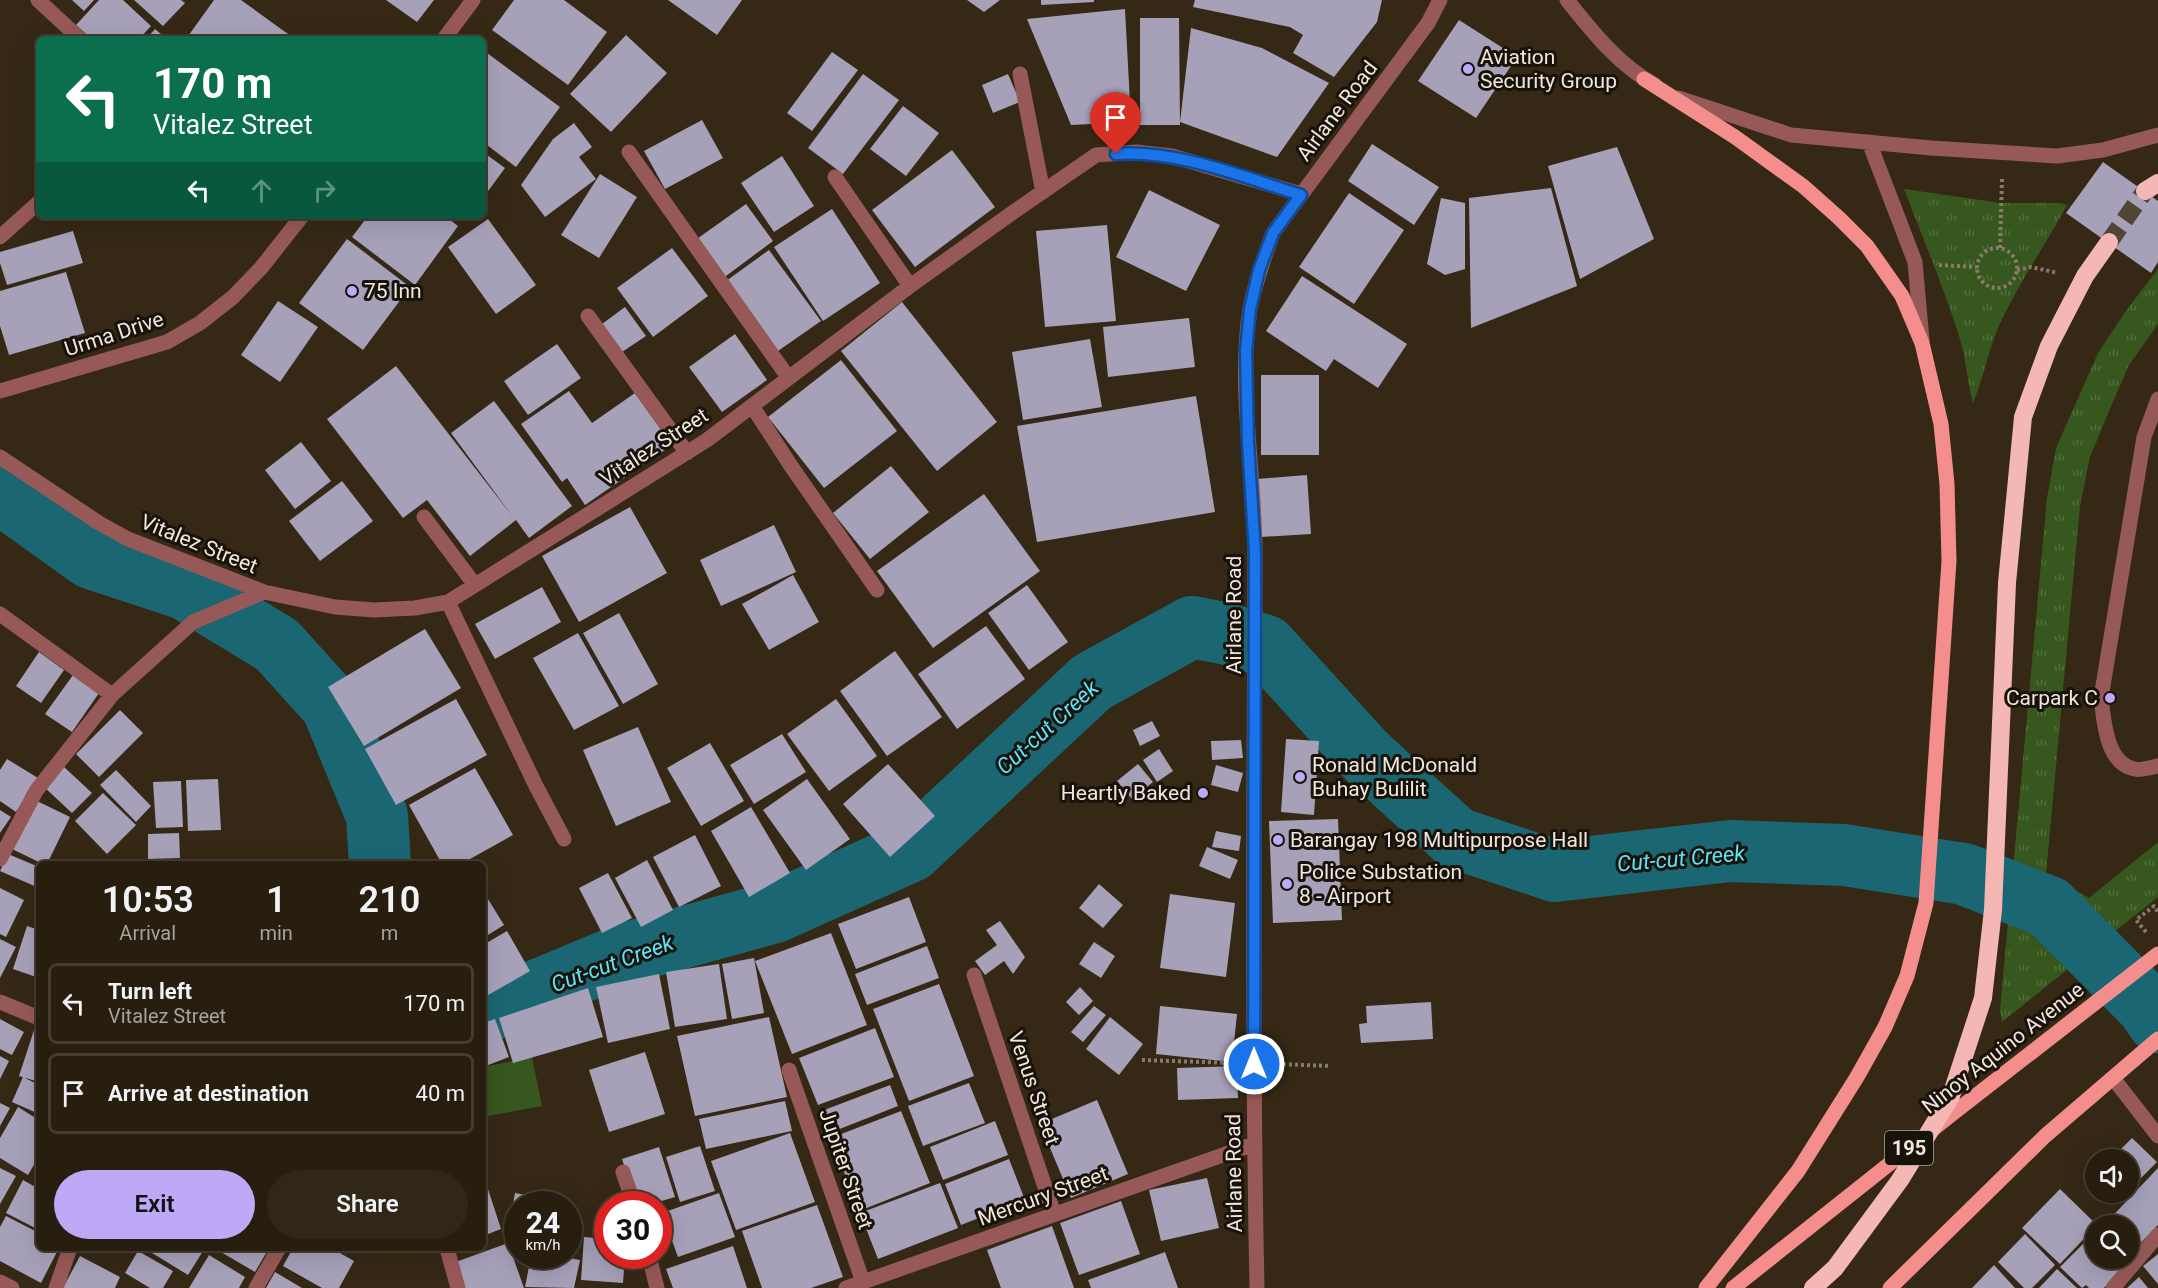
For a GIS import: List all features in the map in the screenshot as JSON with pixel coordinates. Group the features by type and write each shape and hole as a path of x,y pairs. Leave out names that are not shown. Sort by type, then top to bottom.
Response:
{"highway":[{"path":"1813,1288 1835,1268 1900,1180 1951,1096 1983,998 1993,910 2007,583 2023,417 2049,346 2085,276 2109,242"}],"main road":[{"path":"1644,80 1735,137 1803,186 1867,246 1902,296 1923,343 1941,424 1947,495 1949,561 1926,903 1907,976 1885,1027 1857,1077 1798,1171 1706,1288"},
{"name":"Ninoy Aquino Avenue","path":"1733,1288 2153,958"},
{"path":"1890,1288 2045,1136 2158,1039"}],"street":[{"path":"38,0 77,36"},
{"path":"446,36 473,0"},
{"name":"Airlane Road","path":"1257,1288 1254,1144 1255,553 1246,363 1250,309 1259,270 1273,233 1428,23 1440,0"},
{"path":"1574,4 1621,60 1644,80 1673,96 1791,135 2057,156 2103,150 2158,135"},
{"path":"1020,74 1043,192"},
{"path":"1869,142 1915,262 1923,343"},
{"path":"629,152 788,377"},
{"name":"Vitalez Street","path":"0,457 99,523 128,539 264,592 335,607 374,610 415,608 448,602 708,440 910,286 1096,155 1136,152 1172,156 1301,195"},
{"path":"835,177 910,286"},
{"path":"0,237 36,205"},
{"name":"Urma Drive","path":"0,391 167,342 200,323 233,297 261,268 300,219"},
{"path":"588,316 687,453"},
{"path":"2158,399 2144,437 2101,698 2106,731 2115,758 2134,769 2158,766"},
{"path":"752,406 877,590"},
{"path":"424,517 475,585"},
{"path":"0,859 36,791 112,695 193,622 264,592"},
{"path":"448,602 536,786 564,839"},
{"path":"0,614 112,695"},
{"name":"Venus Street","path":"974,975 1054,1214"},
{"path":"0,1002 36,1017"},
{"name":"Jupiter Street","path":"789,1070 863,1282"},
{"path":"2113,1078 2158,1136"},
{"name":"Mercury Street","path":"846,1288 1254,1144"},
{"path":"623,1172 630,1191"},
{"path":"2113,1288 2158,1235"},
{"path":"56,1288 69,1251"},
{"path":"256,1288 277,1251"},
{"path":"448,1252 458,1288"},
{"path":"652,1269 657,1288"},
{"path":"0,1282 12,1288"}],"path":[{"path":"2000,248 2003,153"},
{"path":"1994,248 2000,248 2011,253 2017,264 2017,270 2012,282 1999,288 1986,284 1981,279 1977,267 1982,255 1994,248"},
{"path":"1915,262 1977,267"},
{"path":"2017,270 2031,267 2085,276"},
{"path":"2151,938 2136,920 2154,906 2158,912"},
{"path":"1142,1060 1329,1066"}],"green space":[{"path":"1904,189 2001,203 2067,205 2022,281 1994,337 1973,403 1959,336 1940,280"},
{"path":"2158,269 2158,324 2129,365 2109,411 2090,457 2080,506 2046,874 2089,898 2158,842 2158,897 2002,1022 2000,1010 2047,498 2056,448 2098,353"},
{"path":"532,1057 542,1106 486,1116 486,1066"}],"building":[{"path":"72,0 94,0 84,11"},
{"path":"99,0 123,0 151,26 142,36 89,36 76,25"},
{"path":"134,0 181,0 185,3 163,26"},
{"path":"214,0 241,0 291,36 188,36"},
{"path":"386,0 434,0 417,22"},
{"path":"514,0 564,0 607,32 568,85 492,30"},
{"path":"668,0 742,0 717,35"},
{"path":"967,0 1000,0 984,12"},
{"path":"1041,0 1094,0 1094,2 1041,5"},
{"path":"1195,0 1382,0 1377,22 1334,77 1293,53 1303,35 1290,27 1193,7"},
{"path":"1125,9 1131,122 1071,125 1027,19"},
{"path":"1140,18 1179,18 1180,125 1140,125"},
{"name":"Aviation Security Group","path":"1459,20 1517,57 1476,118 1418,81"},
{"path":"1191,28 1262,48 1329,83 1277,157 1180,122"},
{"path":"155,29 163,36 149,36"},
{"path":"626,35 667,73 611,132 570,94"},
{"path":"486,52 560,107 516,167 486,144"},
{"path":"832,52 858,70 812,131 787,113"},
{"path":"863,74 899,100 843,174 808,148"},
{"path":"1008,74 1020,102 993,113 982,85"},
{"path":"903,106 939,133 906,176 870,149"},
{"path":"702,120 723,158 665,189 644,151"},
{"path":"574,123 592,147 579,157 596,179 545,217 521,185 553,139"},
{"path":"1372,144 1439,187 1414,225 1348,181"},
{"path":"1617,147 1654,239 1580,279 1548,166"},
{"path":"952,150 995,207 915,267 872,210"},
{"path":"486,154 505,168 486,194"},
{"path":"782,156 814,206 774,232 741,183"},
{"path":"2103,162 2158,201 2158,262 2151,273 2066,213"},
{"path":"600,174 637,197 599,258 561,235"},
{"path":"1551,188 1577,286 1471,328 1469,198"},
{"path":"1149,190 1220,225 1186,291 1116,257"},
{"path":"1349,193 1404,230 1354,304 1299,267"},
{"path":"1441,198 1465,203 1465,269 1445,275 1427,264"},
{"path":"746,204 773,241 722,279 694,241"},
{"path":"832,209 880,283 823,321 774,247"},
{"path":"366,219 449,219 458,226 415,285 352,237"},
{"path":"488,219 536,285 496,314 448,247"},
{"path":"1107,225 1116,321 1045,327 1036,231"},
{"path":"73,231 83,263 7,285 0,263 0,252"},
{"path":"347,239 410,287 363,350 299,303"},
{"path":"672,248 708,296 653,337 617,288"},
{"path":"769,250 821,321 778,351 726,281"},
{"path":"66,272 85,333 9,355 0,326 0,291"},
{"path":"1302,276 1407,344 1378,388 1334,359 1326,371 1266,331"},
{"path":"278,301 318,327 280,382 241,355"},
{"path":"902,302 997,422 937,471 841,351"},
{"path":"625,307 646,336 622,352 602,324"},
{"path":"1189,318 1195,367 1108,377 1103,327"},
{"path":"735,334 767,380 722,412 689,367"},
{"path":"1090,339 1102,407 1023,420 1012,352"},
{"path":"557,344 581,378 528,415 504,381"},
{"path":"841,360 897,431 824,488 768,417"},
{"path":"396,366 513,517 451,433 494,401 572,506 529,538 516,520 470,556 427,500 403,518 327,419"},
{"path":"1261,375 1319,375 1319,455 1261,455"},
{"path":"569,391 592,423 635,393 672,445 585,505 567,478 562,482 521,424"},
{"path":"1196,396 1215,512 1037,542 1017,426"},
{"path":"301,442 331,481 295,509 265,470"},
{"path":"891,466 929,512 870,559 833,513"},
{"path":"1307,475 1311,534 1261,537 1257,479"},
{"path":"342,481 373,521 320,561 289,521"},
{"path":"984,494 1040,571 933,648 877,571"},
{"path":"630,507 667,573 579,622 542,556"},
{"path":"774,525 796,572 721,606 700,560"},
{"path":"793,575 819,622 769,650 742,604"},
{"path":"1027,585 1068,642 1029,670 988,613"},
{"path":"542,587 561,622 495,659 475,624"},
{"path":"619,613 658,684 623,704 583,633"},
{"path":"986,626 1025,679 957,729 918,674"},
{"path":"425,629 461,688 364,746 328,687"},
{"path":"578,633 619,706 574,730 533,658"},
{"path":"895,651 942,717 887,756 840,691"},
{"path":"39,652 64,670 41,703 16,686"},
{"path":"73,675 99,693 72,732 45,714"},
{"path":"456,699 487,755 396,805 365,749"},
{"path":"836,699 877,756 829,791 787,734"},
{"path":"120,710 143,733 99,777 76,754"},
{"path":"1152,721 1160,736 1140,746 1133,730"},
{"path":"638,727 671,802 616,826 583,750"},
{"path":"782,734 806,772 754,804 730,765"},
{"name":"Ronald McDonald Buhay Bulilit","path":"1286,739 1319,741 1314,815 1281,812"},
{"path":"1241,740 1243,758 1212,760 1211,741"},
{"path":"710,743 744,801 701,826 667,768"},
{"path":"1159,749 1173,771 1157,782 1143,760"},
{"path":"7,759 38,778 16,812 0,801 0,770"},
{"path":"888,764 935,816 890,857 843,804"},
{"path":"1138,764 1153,782 1132,799 1117,781"},
{"path":"1216,765 1243,773 1238,792 1211,785"},
{"path":"63,766 92,793 72,813 43,786"},
{"path":"475,768 513,835 466,861 440,861 409,805"},
{"path":"116,770 151,806 136,822 100,785"},
{"path":"218,779 221,830 188,831 186,780"},
{"path":"807,779 850,839 806,870 763,810"},
{"path":"181,781 183,827 156,828 153,782"},
{"path":"103,793 136,825 107,854 75,821"},
{"path":"35,800 70,817 48,861 37,861 12,849"},
{"path":"751,807 790,873 749,897 711,831"},
{"path":"0,810 11,817 0,833"},
{"path":"1338,819 1342,920 1273,923 1269,821"},
{"path":"1216,831 1241,836 1239,851 1212,847"},
{"path":"179,833 180,858 148,859 148,834"},
{"path":"695,835 721,886 679,907 653,857"},
{"path":"1207,847 1238,860 1230,879 1199,866"},
{"path":"8,854 36,866 36,887 0,871"},
{"path":"647,860 673,910 641,927 615,878"},
{"path":"608,873 632,918 602,933 579,888"},
{"path":"1099,884 1123,905 1103,928 1079,908"},
{"path":"0,888 24,900 6,937 0,934"},
{"path":"1170,894 1235,903 1226,977 1160,968"},
{"path":"486,896 504,925 486,936"},
{"path":"909,897 926,942 856,969 838,924"},
{"path":"1000,921 1025,957 1013,974 1004,961 985,975 975,961 997,945 986,930"},
{"path":"27,926 36,929 36,977 13,969"},
{"path":"507,931 530,971 486,996 486,943"},
{"path":"831,933 867,1025 792,1054 755,961"},
{"path":"0,939 16,947 0,978"},
{"path":"1094,942 1115,956 1101,978 1079,964"},
{"path":"927,946 939,978 867,1005 855,974"},
{"path":"754,958 764,1013 732,1019 722,964"},
{"path":"719,964 727,1019 675,1027 666,972"},
{"path":"659,974 670,1029 608,1043 596,987"},
{"path":"939,984 974,1076 909,1101 873,1009"},
{"path":"1080,987 1093,1001 1079,1015 1066,1002"},
{"path":"588,988 603,1037 513,1063 499,1018"},
{"path":"1431,1002 1433,1039 1361,1043 1359,1024 1367,1023 1366,1006"},
{"path":"1094,1006 1106,1015 1083,1042 1071,1032"},
{"path":"1160,1006 1237,1014 1232,1062 1156,1054"},
{"path":"769,1017 787,1097 695,1116 677,1036"},
{"path":"1110,1017 1143,1044 1119,1075 1086,1049"},
{"path":"0,1019 24,1032 12,1055 0,1049"},
{"path":"495,1019 509,1057 486,1066 486,1022"},
{"path":"36,1024 36,1081 19,1076"},
{"path":"875,1028 894,1077 818,1105 799,1058"},
{"path":"645,1052 665,1114 609,1132 589,1070"},
{"path":"0,1056 9,1061 0,1079"},
{"path":"1237,1066 1238,1098 1178,1100 1177,1068"},
{"path":"23,1077 36,1084 36,1113 12,1102"},
{"path":"969,1083 985,1123 923,1146 908,1106"},
{"path":"890,1085 898,1106 827,1134 819,1112"},
{"path":"1097,1100 1128,1174 1071,1198 1040,1124"},
{"path":"785,1101 792,1131 706,1149 699,1119"},
{"path":"0,1103 10,1108 0,1126"},
{"path":"18,1107 36,1118 36,1161 28,1175 0,1158 0,1138"},
{"path":"901,1111 930,1183 859,1211 831,1138"},
{"path":"995,1121 1008,1155 943,1180 930,1147"},
{"path":"790,1133 815,1202 736,1230 711,1161"},
{"path":"2132,1138 2157,1162 2139,1180 2139,1149 2121,1149"},
{"path":"700,1146 715,1191 680,1202 666,1157"},
{"path":"659,1147 675,1197 672,1198 672,1191 633,1191 622,1159"},
{"path":"1009,1159 1025,1200 961,1225 945,1184"},
{"path":"0,1168 16,1176 0,1204"},
{"path":"2158,1168 2158,1225 2139,1245 2139,1215 2113,1215 2125,1203 2139,1203 2139,1188"},
{"path":"1207,1178 1219,1228 1161,1241 1149,1190"},
{"path":"23,1180 36,1187 36,1228 6,1213"},
{"path":"940,1183 958,1228 878,1259 860,1213"},
{"path":"486,1186 501,1229 486,1235"},
{"path":"2060,1189 2087,1215 2085,1238 2060,1264 2022,1228"},
{"path":"719,1193 735,1237 678,1257 672,1240 672,1209"},
{"path":"1121,1201 1140,1254 1079,1275 1060,1223"},
{"path":"817,1205 843,1277 811,1288 762,1288 742,1231"},
{"path":"6,1216 36,1231 36,1251 57,1251 41,1283 0,1261 0,1227"},
{"path":"1052,1226 1074,1288 1001,1288 987,1250"},
{"path":"2025,1234 2055,1265 2032,1288 2024,1288 1998,1262"},
{"path":"584,1237 594,1238 594,1269 624,1269 623,1283 581,1280"},
{"path":"2085,1242 2085,1269 2121,1269 2104,1288 2089,1288 2086,1285 2082,1288 2060,1267"},
{"path":"504,1244 504,1269 517,1269 524,1288 462,1288 453,1263"},
{"path":"733,1246 747,1288 673,1288 666,1269 672,1269 672,1267"},
{"path":"138,1251 173,1271 163,1288 150,1288 125,1273"},
{"path":"149,1251 203,1251 188,1275"},
{"path":"219,1251 267,1251 255,1272"},
{"path":"291,1251 336,1251 354,1261 339,1288 322,1288 283,1266"},
{"path":"1165,1252 1178,1288 1091,1288 1088,1280"},
{"path":"2158,1254 2158,1284 2143,1266"},
{"path":"209,1255 245,1277 239,1288 189,1288"},
{"path":"80,1256 120,1277 115,1288 63,1288"},
{"path":"1994,1265 2015,1288 1972,1288"},
{"path":"528,1269 578,1269 574,1288 525,1287"},
{"path":"2057,1269 2077,1288 2039,1288"},
{"path":"275,1272 302,1288 266,1288"},
{"path":"2139,1277 2148,1288 2127,1288"}],"waterway":[{"name":"Cut-cut Creek","path":"0,493 91,558 185,589 277,645 332,706 377,816 380,861"},
{"name":"Cut-cut Creek","path":"486,1012 627,953 775,912 911,851 1092,682 1192,627 1228,634 1266,646 1366,756 1456,838 1555,871 1730,851 1844,855 1964,874 2049,907 2147,1006 2158,1022"}],"tunnel":[{"path":"2109,242 2145,191"}],"place":[{"name":"Aviation Security Group","path":"1468,69"},
{"name":"75 Inn","path":"352,291"},
{"name":"Carpark C","path":"2110,698"},
{"name":"Ronald McDonald Buhay Bulilit","path":"1300,777"},
{"name":"Heartly Baked","path":"1203,793"},
{"name":"Barangay 198 Multipurpose Hall","path":"1278,840"},
{"name":"Police Substation 8 - Airport","path":"1287,884"}],"route":[{"path":"1116,154 1136,152 1172,156 1301,195 1273,233 1259,270 1250,309 1246,351 1248,442 1255,537 1254,1064"}]}
